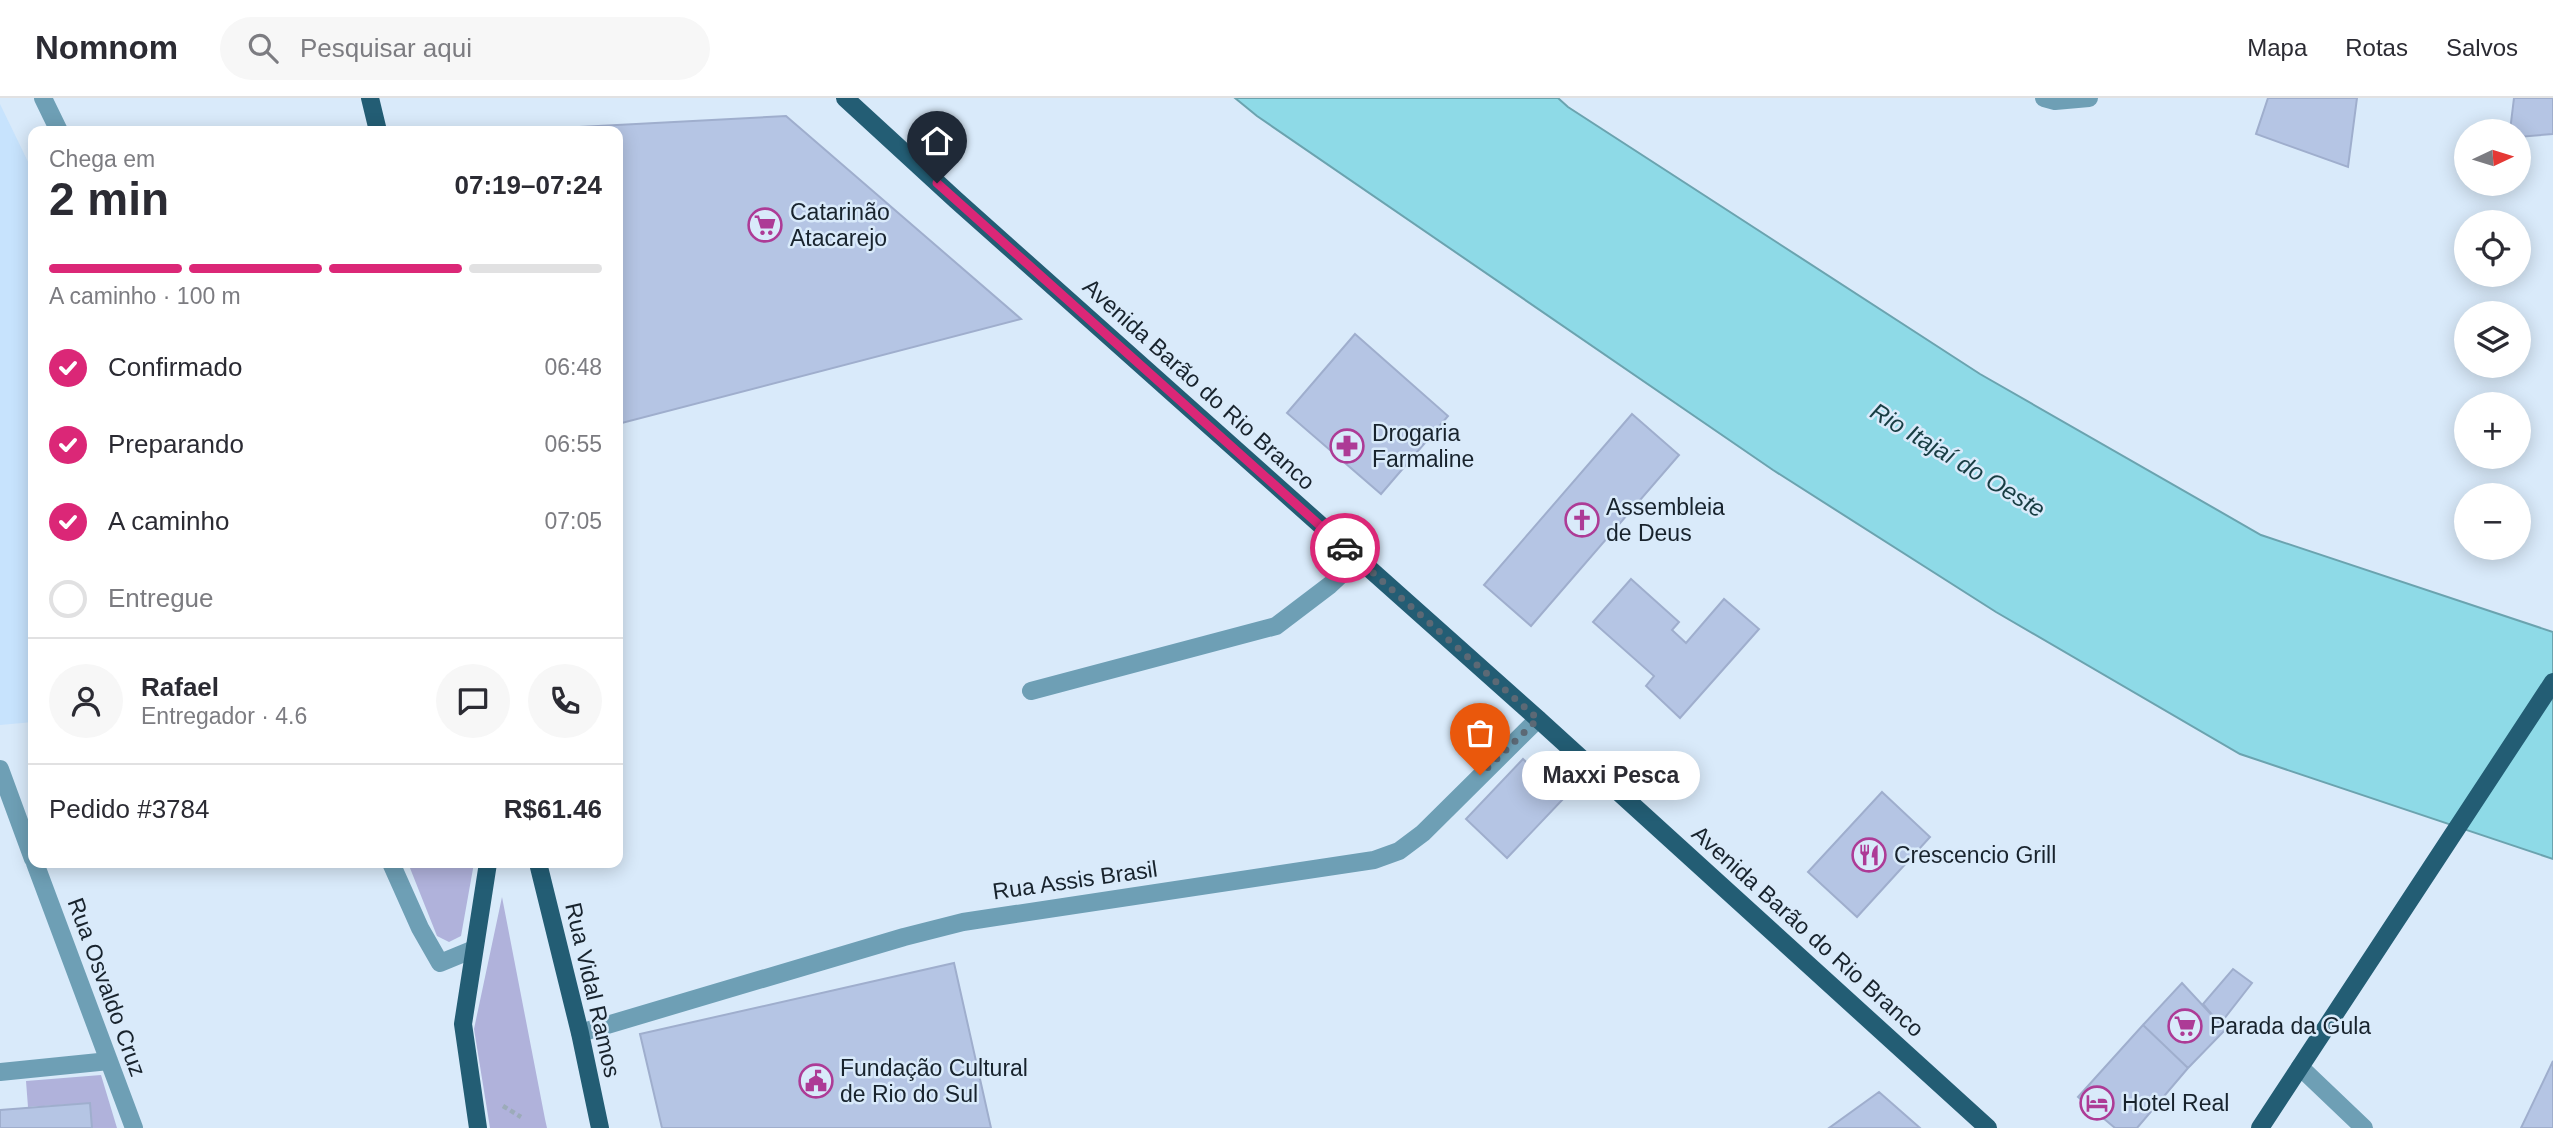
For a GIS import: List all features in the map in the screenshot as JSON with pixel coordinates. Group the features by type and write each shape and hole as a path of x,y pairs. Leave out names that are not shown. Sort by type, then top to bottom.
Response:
{"main road":[{"path":"370,98 377,126"},
{"name":"Avenida Barão do Rio Branco","path":"845,98 1538,719 1988,1128"},
{"path":"2260,1128 2553,682"},
{"path":"478,1128 463,1024 487,868"},
{"name":"Rua Vidal Ramos","path":"539,868 580,1033 600,1128"}],"street":[{"path":"43,98 57,126"},
{"path":"2044,98 2055,101 2089,98"},
{"path":"1031,691 1276,626 1330,585 1358,559"},
{"name":"Rua Assis Brasil","path":"580,1033 963,922 1374,860 1399,851 1423,833 1538,719"},
{"name":"Rua Osvaldo Cruz","path":"0,769 28,845"},
{"name":"Rua Osvaldo Cruz","path":"37,868 134,1128"},
{"path":"393,868 420,928 440,963 474,949"},
{"path":"0,1072 109,1061"},
{"path":"2300,1067 2364,1128"}],"shaded area":[{"path":"0,104 28,162 28,722 0,725"},
{"path":"410,868 473,868 461,936 449,942 437,936"},
{"path":"502,897 547,1128 490,1128 474,1029"},
{"path":"101,1075 117,1128 92,1128 90,1103 28,1107 26,1081"}],"water":[{"name":"Rio Itajaí do Oeste","path":"1235,98 1558,98 1980,374 2261,535 2553,632 2553,859 2240,754 1996,612 1773,470 1257,116"}],"building":[{"path":"2268,98 2357,98 2348,167 2256,134"},
{"path":"2514,98 2553,98 2553,134 2531,136 2531,119 2511,119"},
{"name":"Catarinão Atacarejo","path":"786,116 1021,319 623,423 623,126 597,126"},
{"path":"1355,334 1448,416 1381,494 1287,413"},
{"name":"Assembleia de Deus","path":"1632,414 1679,455 1531,626 1484,585"},
{"path":"1631,579 1679,622 1672,630 1686,643 1724,599 1759,629 1680,718 1646,686 1654,676 1593,622"},
{"path":"1523,759 1564,798 1507,858 1466,819"},
{"name":"Crescencio Grill","path":"1882,792 1930,837 1857,917 1808,872"},
{"name":"Fundação Cultural de Rio do Sul","path":"954,963 991,1128 662,1128 640,1034"},
{"path":"2233,969 2252,983 2220,1024 2203,1004"},
{"name":"Parada da Gula","path":"2182,983 2220,1024 2228,1027 2188,1068 2143,1025"},
{"path":"2143,1025 2188,1068 2137,1128 2115,1128 2078,1097"},
{"path":"2553,1061 2553,1128 2521,1128"},
{"path":"1879,1092 1920,1128 1829,1128"},
{"path":"90,1103 92,1128 0,1128 0,1110"}],"way so far":[{"path":"1345,548 1538,719 1480,775"}],"place":[{"name":"Catarinão Atacarejo","path":"765,225"},
{"name":"Drogaria Farmaline","path":"1347,446"},
{"name":"Assembleia de Deus","path":"1582,520"},
{"name":"Maxxi Pesca","path":"1480,775"},
{"name":"Crescencio Grill","path":"1869,855"},
{"name":"Parada da Gula","path":"2185,1026"},
{"name":"Fundação Cultural de Rio do Sul","path":"816,1081"},
{"name":"Hotel Real","path":"2097,1103"}],"route":[{"path":"937,183 1345,548"}]}
